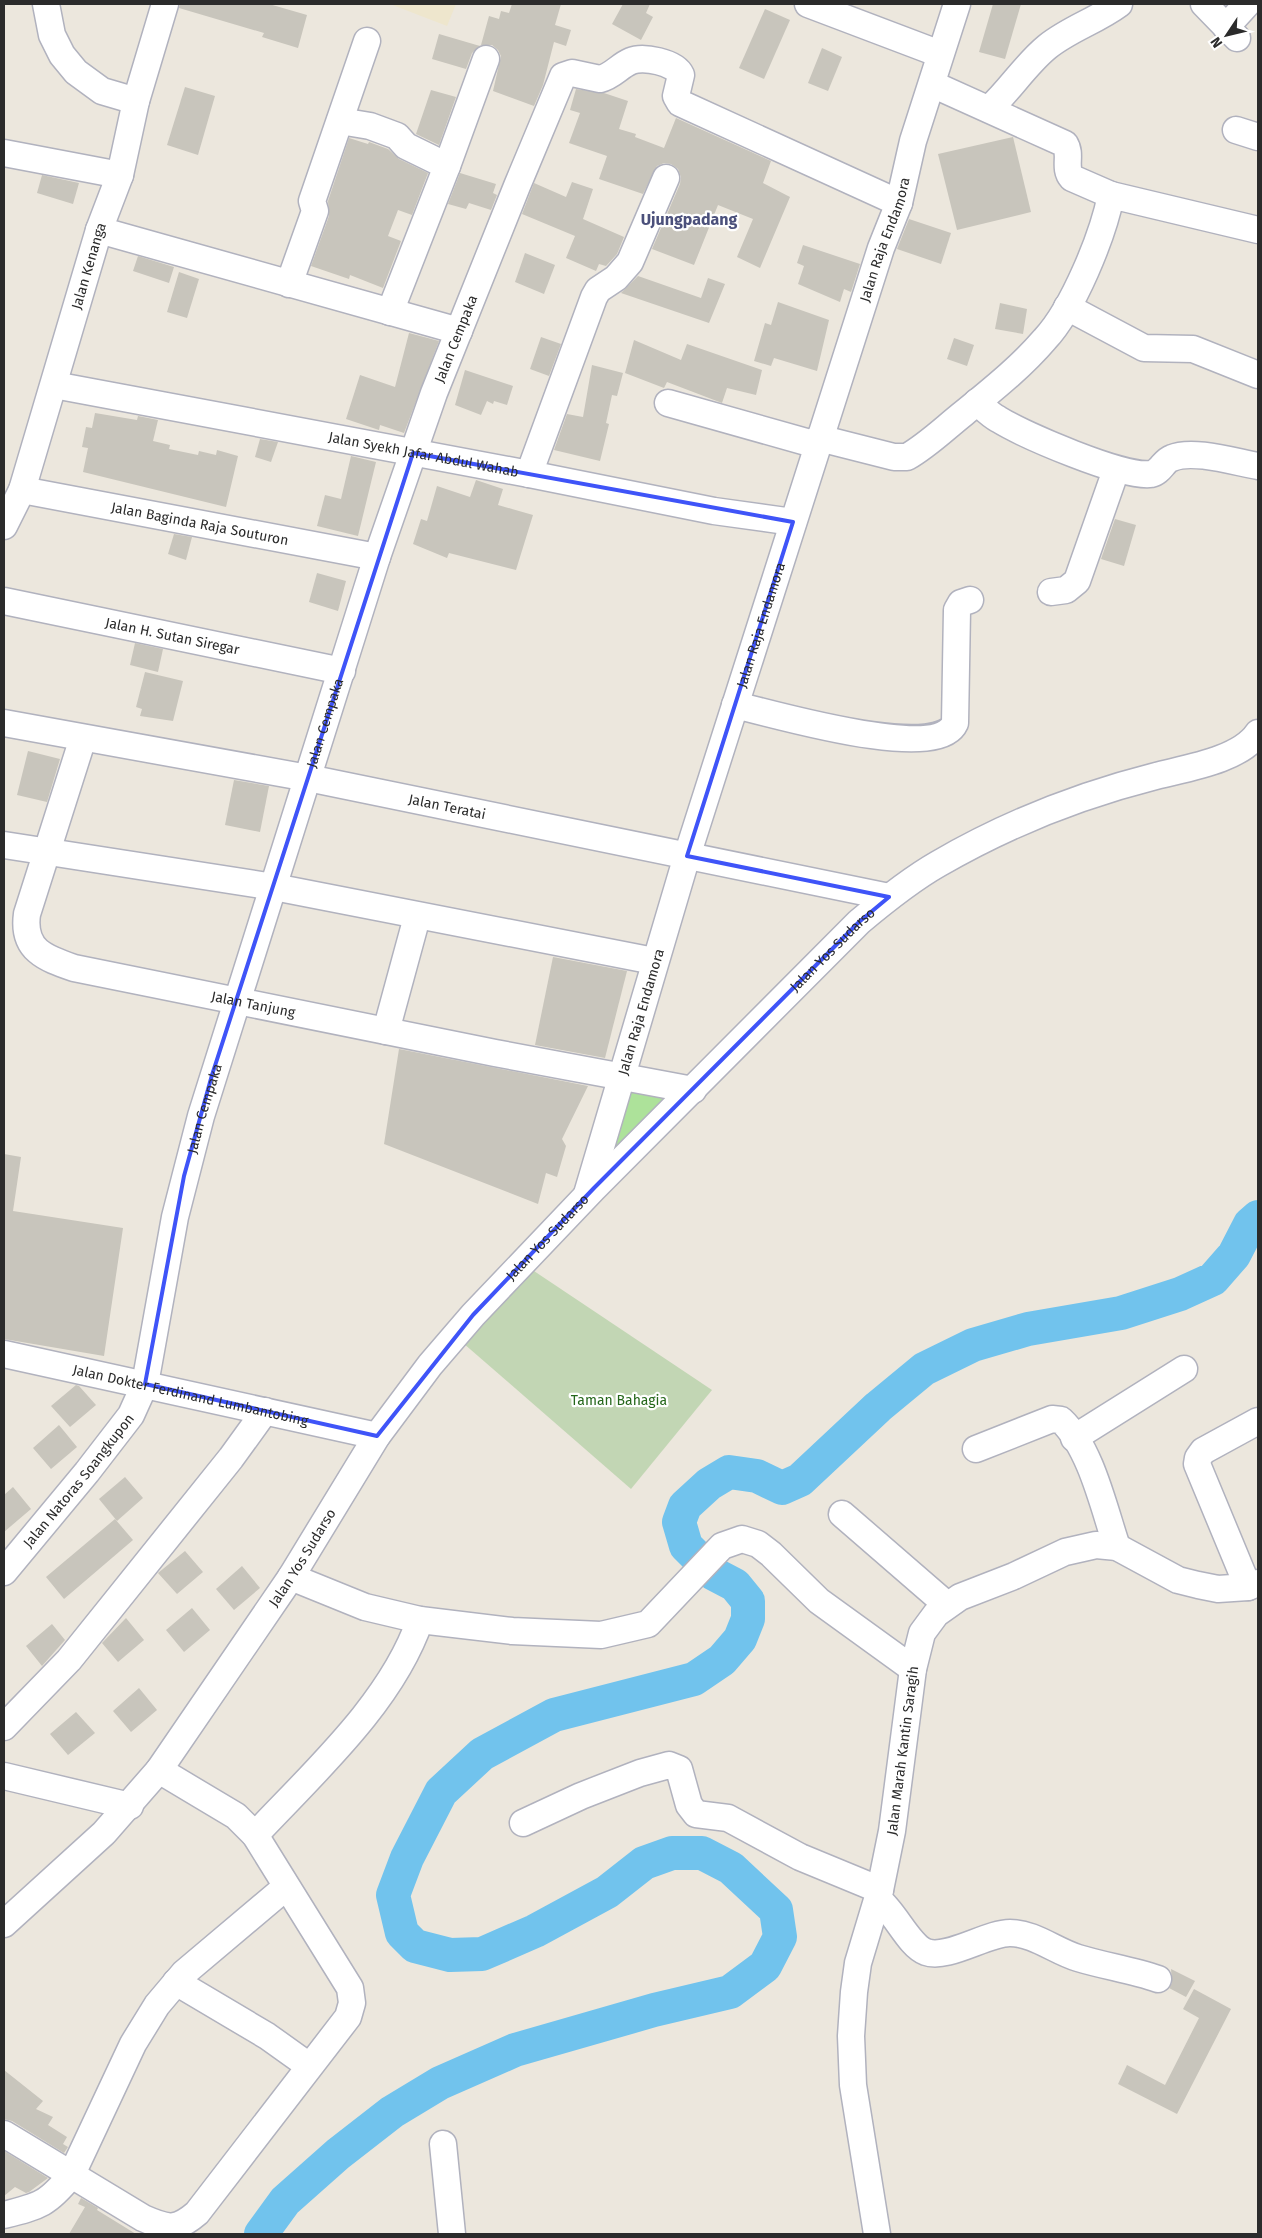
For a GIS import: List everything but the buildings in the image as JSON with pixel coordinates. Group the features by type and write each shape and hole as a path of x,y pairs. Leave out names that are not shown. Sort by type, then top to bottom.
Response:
{"street":[{"path":"46,4 52,36 62,55 76,72 89,84 102,91 136,101"},
{"name":"Jalan Kenanga","path":"4,526 22,490 99,230 120,175 136,101 165,4"},
{"path":"808,4 940,54"},
{"name":"Jalan Raja Endamora","path":"586,1197 654,961 818,442 881,248 899,203 914,141 957,4"},
{"path":"990,109 1045,49 1063,34 1103,15 1119,4"},
{"path":"1204,4 1231,32 1247,4"},
{"path":"289,284 316,211 312,201 367,41"},
{"path":"390,312 486,59"},
{"name":"Jalan Cempaka","path":"145,1384 184,1176 212,1075 274,888 377,558 413,453 459,331 563,78 567,73 572,73 600,79 637,60 670,65 680,76 676,96 680,103 899,203"},
{"path":"932,84 1065,144 1069,153 1068,172 1072,178 1112,195 1258,230"},
{"path":"340,121 370,126 397,136 406,146 447,166"},
{"path":"4,153 120,175"},
{"path":"529,474 594,297 598,290 616,278 630,262 666,178"},
{"path":"668,403 818,442 902,458 913,453 1009,376 1047,338 1067,307 1087,264 1104,222 1112,195"},
{"path":"99,230 459,331"},
{"path":"1067,307 1144,348 1193,349 1258,375"},
{"name":"Jalan Syekh Jafar Abdul Wahab","path":"54,385 529,474 714,511 793,522"},
{"path":"977,402 996,419 1017,430 1116,470 1151,474 1158,471 1171,458 1189,454 1258,466"},
{"path":"1051,592 1066,590 1077,581 1116,470"},
{"name":"Jalan Baginda Raja Souturon","path":"22,490 377,558"},
{"path":"735,705 836,730 882,737 928,738 944,734 950,731 955,723 957,610 961,603 970,600"},
{"name":"Jalan H. Sutan Siregar","path":"4,602 342,671"},
{"name":"Jalan Teratai","path":"4,723 308,778 889,897"},
{"name":"Jalan Tanjung","path":"83,738 27,914 26,926 33,946 40,954 50,960 74,968 693,1090"},
{"name":"Jalan Yos Sudarso","path":"4,1924 83,1854 130,1806 159,1770 291,1577 377,1436 430,1365 473,1315 586,1197 859,922 889,897 938,864 997,834 1117,786 1196,766 1230,754 1256,738"},
{"path":"4,845 274,888 417,917 654,961"},
{"path":"386,1031 417,917"},
{"name":"Jalan Dokter Ferdinand Lumbantobing","path":"4,1354 377,1436"},
{"path":"1074,1438 1184,1369"},
{"name":"Jalan Natoras Soangkupon","path":"5,1569 125,1422 139,1400 145,1384"},
{"path":"4,1727 69,1660 231,1458 265,1411"},
{"path":"976,1449 1056,1418 1065,1424 1092,1473 1117,1547"},
{"path":"1253,1585 1197,1464 1198,1458 1204,1451 1258,1421"},
{"path":"842,1514 947,1605"},
{"path":"291,1577 365,1607 420,1620 512,1632 601,1635 648,1624 719,1549 735,1540 751,1541 758,1544 819,1600 913,1668"},
{"name":"Jalan Marah Kantin Saragih","path":"877,2234 853,2084 851,2036 858,1963 879,1894 892,1831 913,1668 922,1633 936,1614 960,1596 1014,1576 1065,1552 1096,1545 1117,1547 1178,1580 1218,1589 1253,1585"},
{"path":"255,1835 335,1750 376,1699 396,1670 420,1620"},
{"path":"523,1823 581,1796 640,1773 669,1765 676,1767 680,1772 689,1805 696,1814 728,1818 800,1857 879,1894 911,1941 925,1952 933,1953 954,1949 996,1934 1010,1933 1038,1940 1078,1958 1131,1970 1158,1980"},
{"path":"4,2134 143,2218 168,2227 180,2225 197,2213 348,2017 352,1997 346,1979 286,1887 255,1835 236,1816 159,1770"},
{"path":"4,1776 130,1806"},
{"path":"4,2215 40,2205 50,2199 72,2174 134,2044 157,2005 176,1982 286,1887"},
{"path":"176,1982 267,2036 309,2066"},
{"path":"443,2144 452,2234"}],"highlighted area":[{"path":"413,453 793,522 687,856 889,897 859,922 594,1188 473,1315 377,1436 145,1384 184,1176 212,1075"}],"shaded area":[{"path":"390,4 456,4 447,26"}],"green space":[{"path":"623,1080 686,1092 593,1187"},
{"name":"Taman Bahagia","path":"528,1267 712,1390 631,1489 463,1343"}],"waterway":[{"path":"261,2234 285,2201 338,2154 392,2112 440,2083 515,2050 654,2010 730,1992 765,1966 780,1937 776,1910 731,1868 702,1853 672,1853 644,1863 607,1892 535,1931 482,1954 450,1955 415,1946 402,1933 393,1895 407,1858 441,1792 482,1754 554,1715 694,1679 722,1660 740,1639 748,1619 748,1601 735,1585 714,1574 686,1546 679,1522 685,1506 709,1484 729,1472 757,1476 782,1488 800,1480 878,1407 924,1369 973,1345 1028,1329 1121,1313 1180,1294 1213,1279 1234,1255 1250,1224 1258,1217"}],"district":[{"name":"Ujungpadang","path":"689,219"}]}
